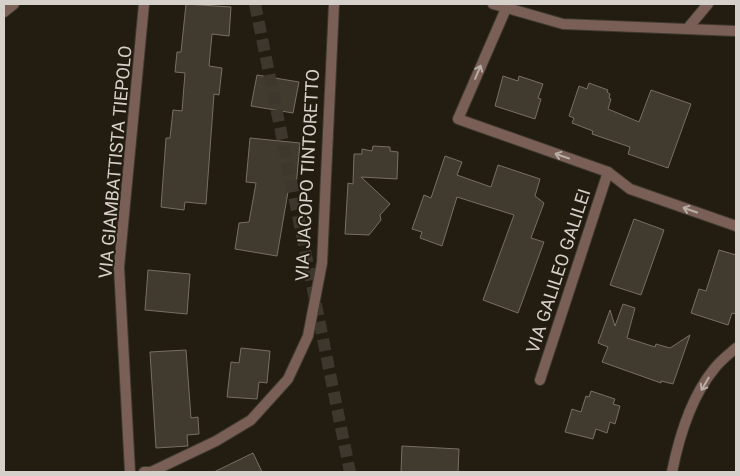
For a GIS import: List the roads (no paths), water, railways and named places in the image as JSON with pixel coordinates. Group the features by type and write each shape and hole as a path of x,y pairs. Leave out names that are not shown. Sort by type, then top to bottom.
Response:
{"street":[{"path":"4,12 14,4"},
{"name":"VIA GIAMBATTISTA TIEPOLO","path":"130,472 119,267 144,4"},
{"name":"VIA JACOPO TINTORETTO","path":"144,472 151,472 216,442 252,420 288,379 308,336 322,263 334,4"},
{"path":"493,4 507,6 563,24 736,31"},
{"path":"687,29 708,4"},
{"name":"VIA GALILEO GALILEI","path":"507,6 458,120 608,172 630,190 736,226"},
{"name":"VIA GALILEO GALILEI","path":"540,380 608,172"},
{"path":"672,472 677,450 693,405 714,369 736,348"}],"tunnel":[{"path":"255,4 350,472"}]}
